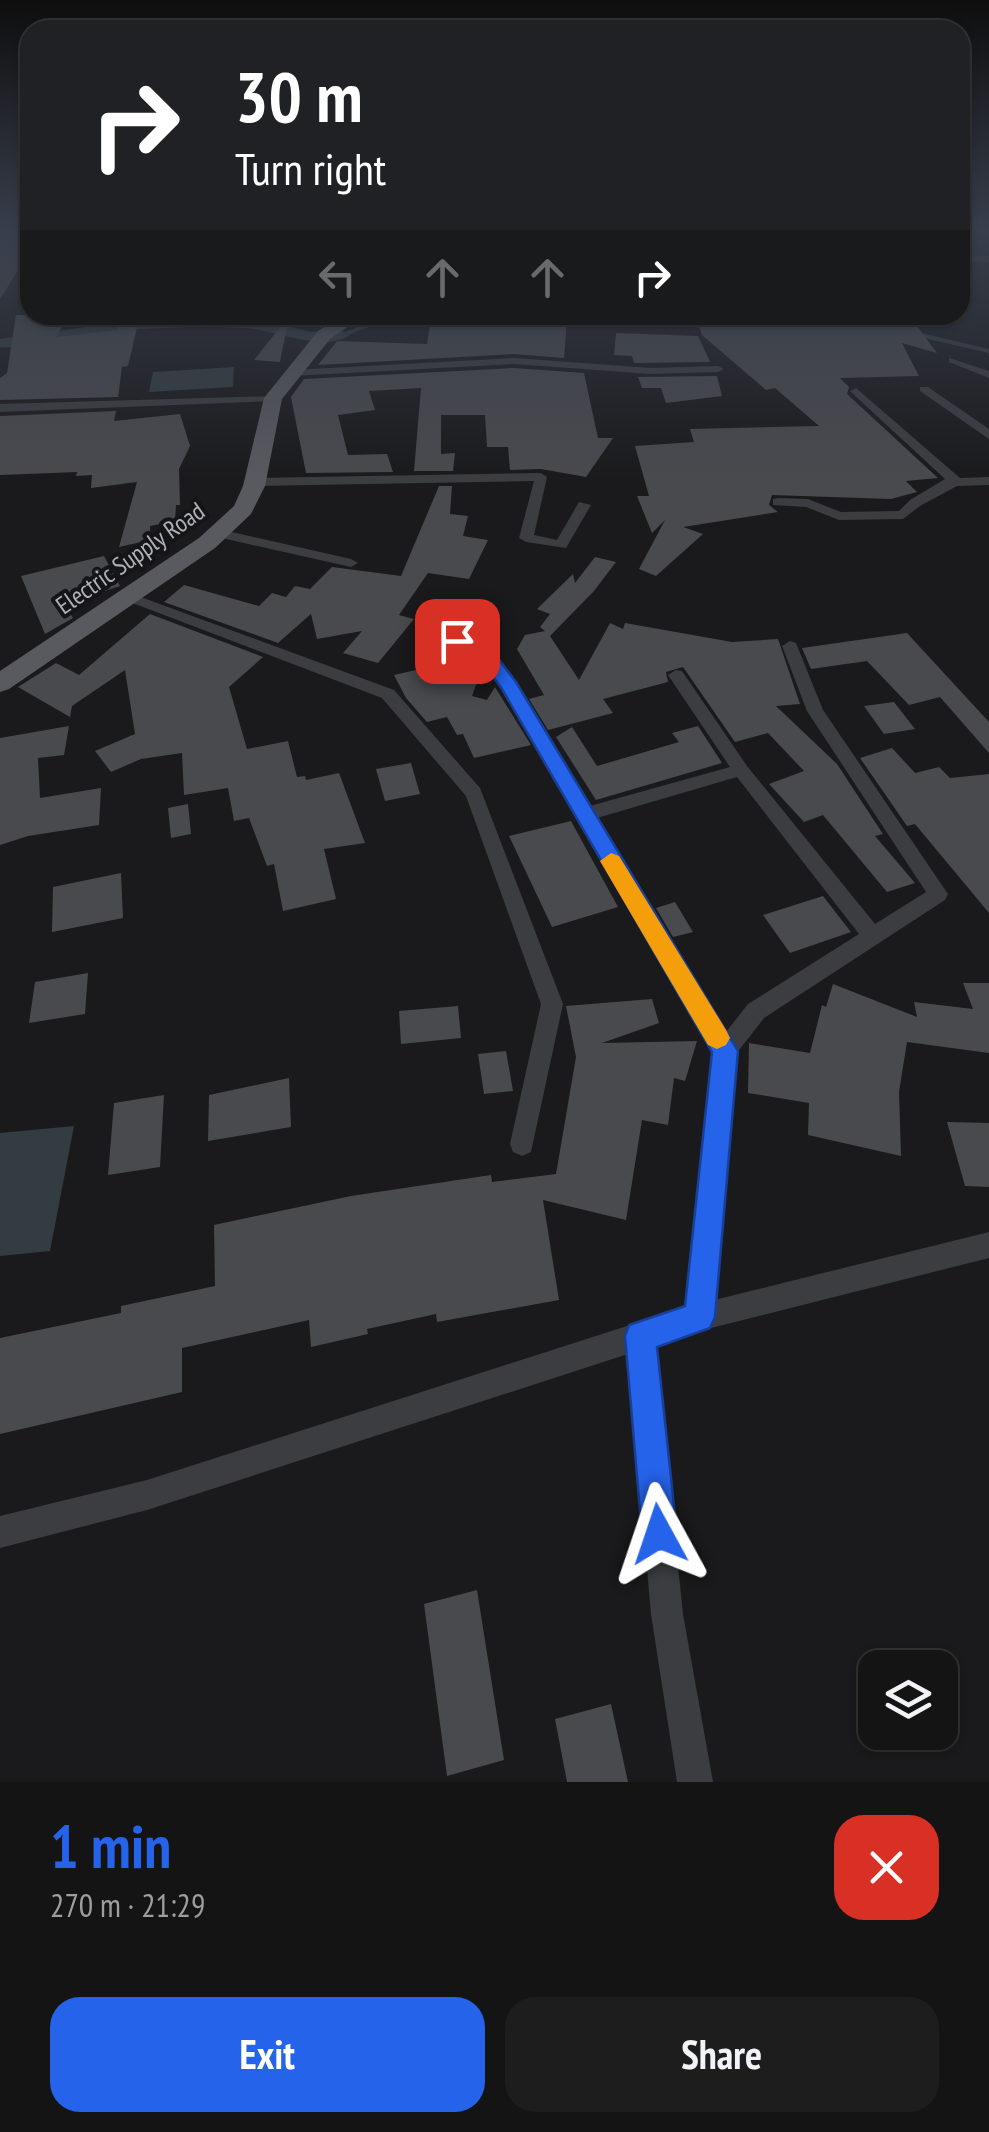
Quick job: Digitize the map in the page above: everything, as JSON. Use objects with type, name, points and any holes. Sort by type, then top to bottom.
[{"type":"main road","name":"Electric Supply Road","points":[[4,674],[127,596],[218,533],[243,510],[255,482],[273,398],[324,335],[340,325]]},
{"type":"street","points":[[953,360],[989,375]]},
{"type":"street","points":[[292,373],[514,362],[651,371],[718,369]]},
{"type":"street","points":[[924,389],[989,434]]},
{"type":"street","points":[[856,390],[956,482]]},
{"type":"street","points":[[0,408],[273,398]]},
{"type":"street","points":[[255,482],[541,476],[526,538],[561,544],[584,505]]},
{"type":"street","points":[[939,483],[989,480]]},
{"type":"street","points":[[778,502],[808,502],[839,516],[903,514],[956,482]]},
{"type":"street","points":[[218,533],[351,562]]},
{"type":"street","points":[[127,596],[388,694],[474,793],[552,1004],[522,1144]]},
{"type":"street","points":[[457,641],[479,645],[510,686],[725,1051]]},
{"type":"street","points":[[700,1317],[725,1051],[756,1011],[938,894],[815,711],[790,646]]},
{"type":"street","points":[[676,675],[741,770],[872,936]]},
{"type":"street","points":[[584,815],[741,770]]},
{"type":"street","points":[[0,1532],[147,1495],[700,1317],[989,1245]]},
{"type":"street","points":[[640,1336],[667,1614],[694,1782]]},
{"type":"shaded area","points":[[234,367],[233,387],[149,392],[153,372]]},
{"type":"shaded area","points":[[74,1126],[50,1251],[0,1256],[0,1133]]},
{"type":"building","points":[[16,315],[20,315],[20,325],[63,325],[55,337],[138,325],[128,366],[122,367],[118,397],[0,400],[0,378],[7,373]]},
{"type":"building","points":[[282,325],[287,325],[280,362],[254,360]]},
{"type":"building","points":[[430,325],[567,325],[564,358],[514,354],[318,365],[337,341],[427,344]]},
{"type":"building","points":[[698,325],[916,325],[937,353],[902,343],[919,376],[840,378],[849,387],[847,394],[938,478],[906,481],[917,492],[891,499],[772,495],[769,505],[778,512],[683,527],[703,534],[656,576],[639,569],[665,520],[652,533],[637,496],[649,496],[635,446],[694,442],[690,429],[819,426],[775,388],[766,390],[702,335]]},
{"type":"building","points":[[616,333],[698,336],[710,362],[634,363],[632,356],[614,355]]},
{"type":"building","points":[[514,368],[584,373],[598,438],[613,438],[586,477],[541,469],[510,470],[508,447],[487,447],[485,415],[441,415],[441,454],[455,453],[453,471],[414,471],[421,388],[369,391],[375,410],[338,415],[348,455],[387,454],[393,472],[306,473],[291,397],[304,379]]},
{"type":"building","points":[[717,376],[722,396],[666,403],[661,388],[642,388],[638,377]]},
{"type":"building","points":[[116,411],[114,421],[180,414],[190,446],[179,469],[180,505],[176,505],[175,521],[150,526],[150,540],[119,547],[137,482],[91,488],[92,475],[76,476],[77,472],[0,475],[0,416]]},
{"type":"building","points":[[439,486],[452,486],[450,514],[468,516],[463,536],[488,540],[469,579],[428,573],[399,615],[414,619],[378,663],[343,653],[362,631],[317,639],[311,614],[278,643],[164,602],[184,585],[259,606],[272,593],[286,597],[295,586],[310,589],[332,567],[401,576]]},
{"type":"building","points":[[104,556],[120,586],[65,604],[73,618],[45,634],[21,576]]},
{"type":"building","points":[[595,557],[616,562],[550,636],[579,680],[610,623],[623,629],[625,623],[732,642],[778,639],[800,704],[776,706],[837,764],[883,834],[875,836],[915,883],[887,892],[823,815],[804,822],[769,784],[804,771],[768,733],[735,742],[683,667],[666,672],[668,682],[603,699],[613,713],[548,730],[529,699],[544,695],[517,649],[525,635],[545,631],[540,627],[550,614],[537,609],[573,574],[575,583]]},
{"type":"building","points":[[150,614],[263,657],[229,687],[247,749],[288,741],[297,777],[305,776],[306,780],[339,773],[365,843],[324,849],[336,899],[283,911],[274,864],[267,866],[249,818],[234,821],[228,788],[184,795],[182,753],[141,759],[111,772],[95,751],[135,734],[125,670],[72,706],[70,717],[18,687],[56,663],[79,675]]},
{"type":"building","points":[[907,633],[989,722],[989,753],[940,697],[909,705],[867,661],[811,669],[802,648]]},
{"type":"building","points":[[473,657],[481,671],[472,696],[487,700],[495,687],[531,745],[474,758],[463,734],[457,735],[447,717],[427,722],[406,698],[394,675]]},
{"type":"building","points":[[894,702],[915,729],[884,734],[864,706]]},
{"type":"building","points":[[69,726],[64,755],[38,758],[40,798],[101,788],[99,825],[28,836],[0,845],[0,738]]},
{"type":"building","points":[[698,726],[722,763],[596,800],[556,737],[572,727],[597,766],[679,742],[672,733]]},
{"type":"building","points":[[892,748],[915,773],[939,767],[950,778],[989,774],[989,913],[915,824],[907,826],[860,758]]},
{"type":"building","points":[[411,763],[420,794],[385,801],[376,769]]},
{"type":"building","points":[[188,804],[191,834],[171,838],[168,808]]},
{"type":"building","points":[[571,821],[618,907],[552,927],[509,836]]},
{"type":"building","points":[[121,873],[123,918],[52,932],[53,887]]},
{"type":"building","points":[[823,896],[851,932],[790,953],[763,915]]},
{"type":"building","points":[[675,902],[693,932],[673,937],[656,908]]},
{"type":"building","points":[[88,973],[85,1014],[29,1023],[35,982]]},
{"type":"building","points":[[963,983],[989,983],[989,1053],[907,1042],[899,1092],[901,1156],[808,1135],[809,1103],[748,1093],[749,1043],[810,1053],[822,1005],[826,1007],[833,984],[917,1017],[914,1002],[973,1009]]},
{"type":"building","points":[[652,999],[659,1023],[602,1043],[697,1041],[685,1081],[674,1078],[668,1125],[642,1120],[626,1220],[543,1200],[559,1300],[437,1322],[436,1314],[367,1329],[368,1334],[311,1347],[309,1320],[182,1348],[182,1392],[0,1434],[0,1338],[121,1313],[121,1306],[215,1286],[214,1225],[351,1196],[491,1175],[492,1182],[556,1174],[576,1057],[566,1006]]},
{"type":"building","points":[[458,1006],[461,1038],[401,1044],[399,1011]]},
{"type":"building","points":[[506,1051],[513,1091],[484,1094],[478,1054]]},
{"type":"building","points":[[289,1078],[291,1127],[208,1141],[209,1095]]},
{"type":"building","points":[[164,1095],[160,1167],[108,1175],[114,1103]]},
{"type":"building","points":[[947,1122],[989,1123],[989,1187],[965,1186]]},
{"type":"building","points":[[477,1590],[504,1760],[447,1776],[424,1604]]},
{"type":"building","points":[[611,1704],[628,1782],[567,1782],[555,1719]]},
{"type":"waterway","points":[[0,343],[15,344],[45,334],[126,325]]},
{"type":"waterway","points":[[256,325],[309,336],[343,335]]},
{"type":"waterway","points":[[343,335],[368,325]]},
{"type":"waterway","points":[[916,334],[989,351]]},
{"type":"slow traffic","points":[[611,861],[717,1038]]},
{"type":"route","points":[[457,641],[479,645],[510,686],[725,1051],[700,1317],[640,1336],[659,1534]]}]
